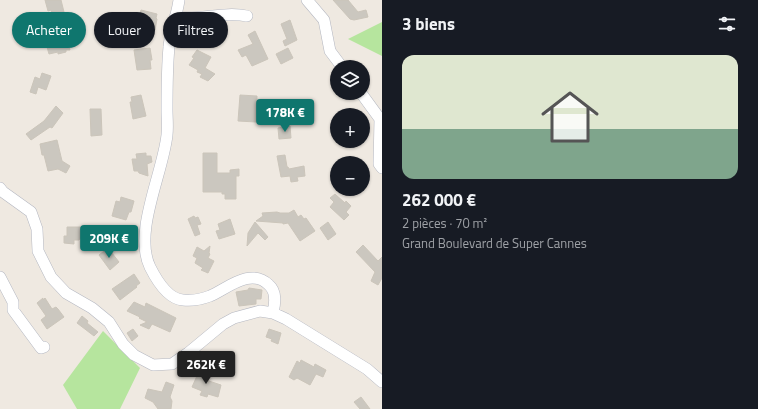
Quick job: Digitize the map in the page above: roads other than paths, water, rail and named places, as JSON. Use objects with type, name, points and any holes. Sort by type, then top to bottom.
[{"type":"street","points":[[176,12],[179,0]]},
{"type":"street","points":[[307,0],[324,20],[330,51],[337,60]]},
{"type":"street","points":[[228,15],[237,14],[247,16]]},
{"type":"street","points":[[169,48],[167,135],[146,223],[144,242],[149,265],[158,281],[166,291],[182,300],[198,300],[210,296],[228,285],[248,278],[263,279],[272,287],[275,303],[273,313]]},
{"type":"street","points":[[366,100],[380,119],[379,164],[382,168]]},
{"type":"street","points":[[0,188],[3,192],[31,212],[37,229],[38,251],[51,277],[66,293],[92,308],[110,322],[123,344],[134,354],[153,365],[172,364],[188,353],[223,324],[234,318],[260,311],[273,313],[286,319],[368,369],[382,382]]},
{"type":"street","points":[[0,277],[13,302],[13,310],[41,348],[44,347]]}]
